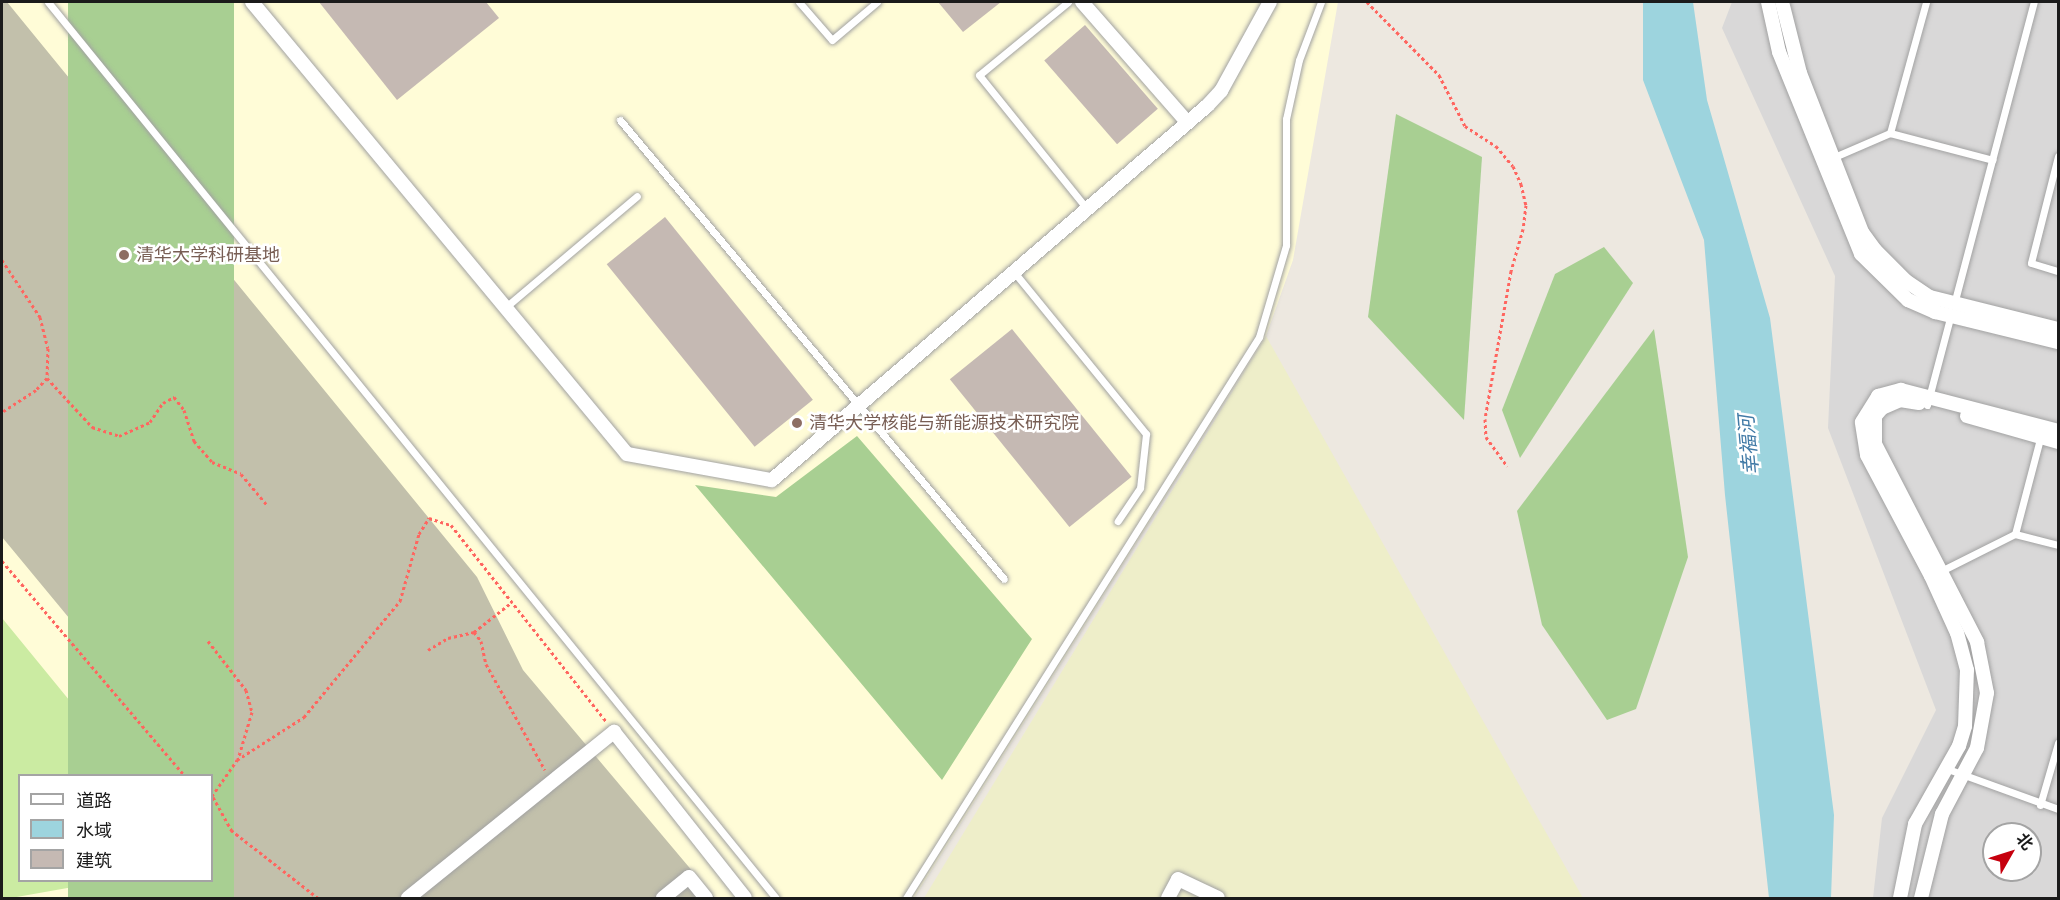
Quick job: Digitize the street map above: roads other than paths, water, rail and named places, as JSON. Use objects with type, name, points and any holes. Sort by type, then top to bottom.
[{"type":"street","points":[[252,2],[507,306],[627,454],[772,480],[1187,123],[1221,91],[1270,2]]},
{"type":"street","points":[[1082,2],[1187,123]]},
{"type":"street","points":[[1768,2],[1779,52],[1828,160]]},
{"type":"street","points":[[1782,2],[1800,73],[1861,254],[1908,300],[2058,329]]},
{"type":"street","points":[[1953,310],[2058,342]]},
{"type":"street","points":[[1922,898],[1942,814],[1977,748],[1987,693],[1977,642],[1867,455],[1862,422],[1878,396],[1888,391],[1928,400],[2042,433],[2058,442]]},
{"type":"street","points":[[2042,433],[2058,431]]},
{"type":"street","points":[[1900,898],[1915,824],[1959,746],[1965,726],[1967,670],[1957,633],[1936,574]]},
{"type":"street","points":[[408,898],[614,732],[746,898]]},
{"type":"street","points":[[663,898],[689,877],[706,898]]},
{"type":"street","points":[[1168,898],[1178,879],[1218,898]]},
{"type":"lane","points":[[48,2],[776,898]]},
{"type":"lane","points":[[799,2],[832,40],[877,2]]},
{"type":"lane","points":[[1068,2],[979,75],[1087,209]]},
{"type":"lane","points":[[906,898],[1259,338],[1286,245],[1286,119],[1299,60],[1321,2]]},
{"type":"lane","points":[[1890,133],[1926,2]]},
{"type":"lane","points":[[1928,400],[2034,2]]},
{"type":"lane","points":[[620,120],[857,407],[1004,579]]},
{"type":"lane","points":[[1828,160],[1890,133],[1993,160]]},
{"type":"lane","points":[[2058,156],[2031,263],[2058,271]]},
{"type":"lane","points":[[507,306],[637,196]]},
{"type":"lane","points":[[1014,272],[1146,434],[1140,488],[1119,521]]},
{"type":"lane","points":[[2015,534],[2042,433]]},
{"type":"lane","points":[[1936,574],[2015,534],[2058,545]]},
{"type":"lane","points":[[2040,805],[2058,743]]},
{"type":"lane","points":[[1945,768],[2040,805],[2058,809]]},
{"type":"water","name":"幸福河","points":[[1643,2],[1693,2],[1707,100],[1770,318],[1834,815],[1831,898],[1769,898],[1725,495],[1704,240],[1643,80]]},
{"type":"place","name":"清华大学科研基地","points":[[124,255]]},
{"type":"place","name":"清华大学核能与新能源技术研究院","points":[[797,423]]}]
